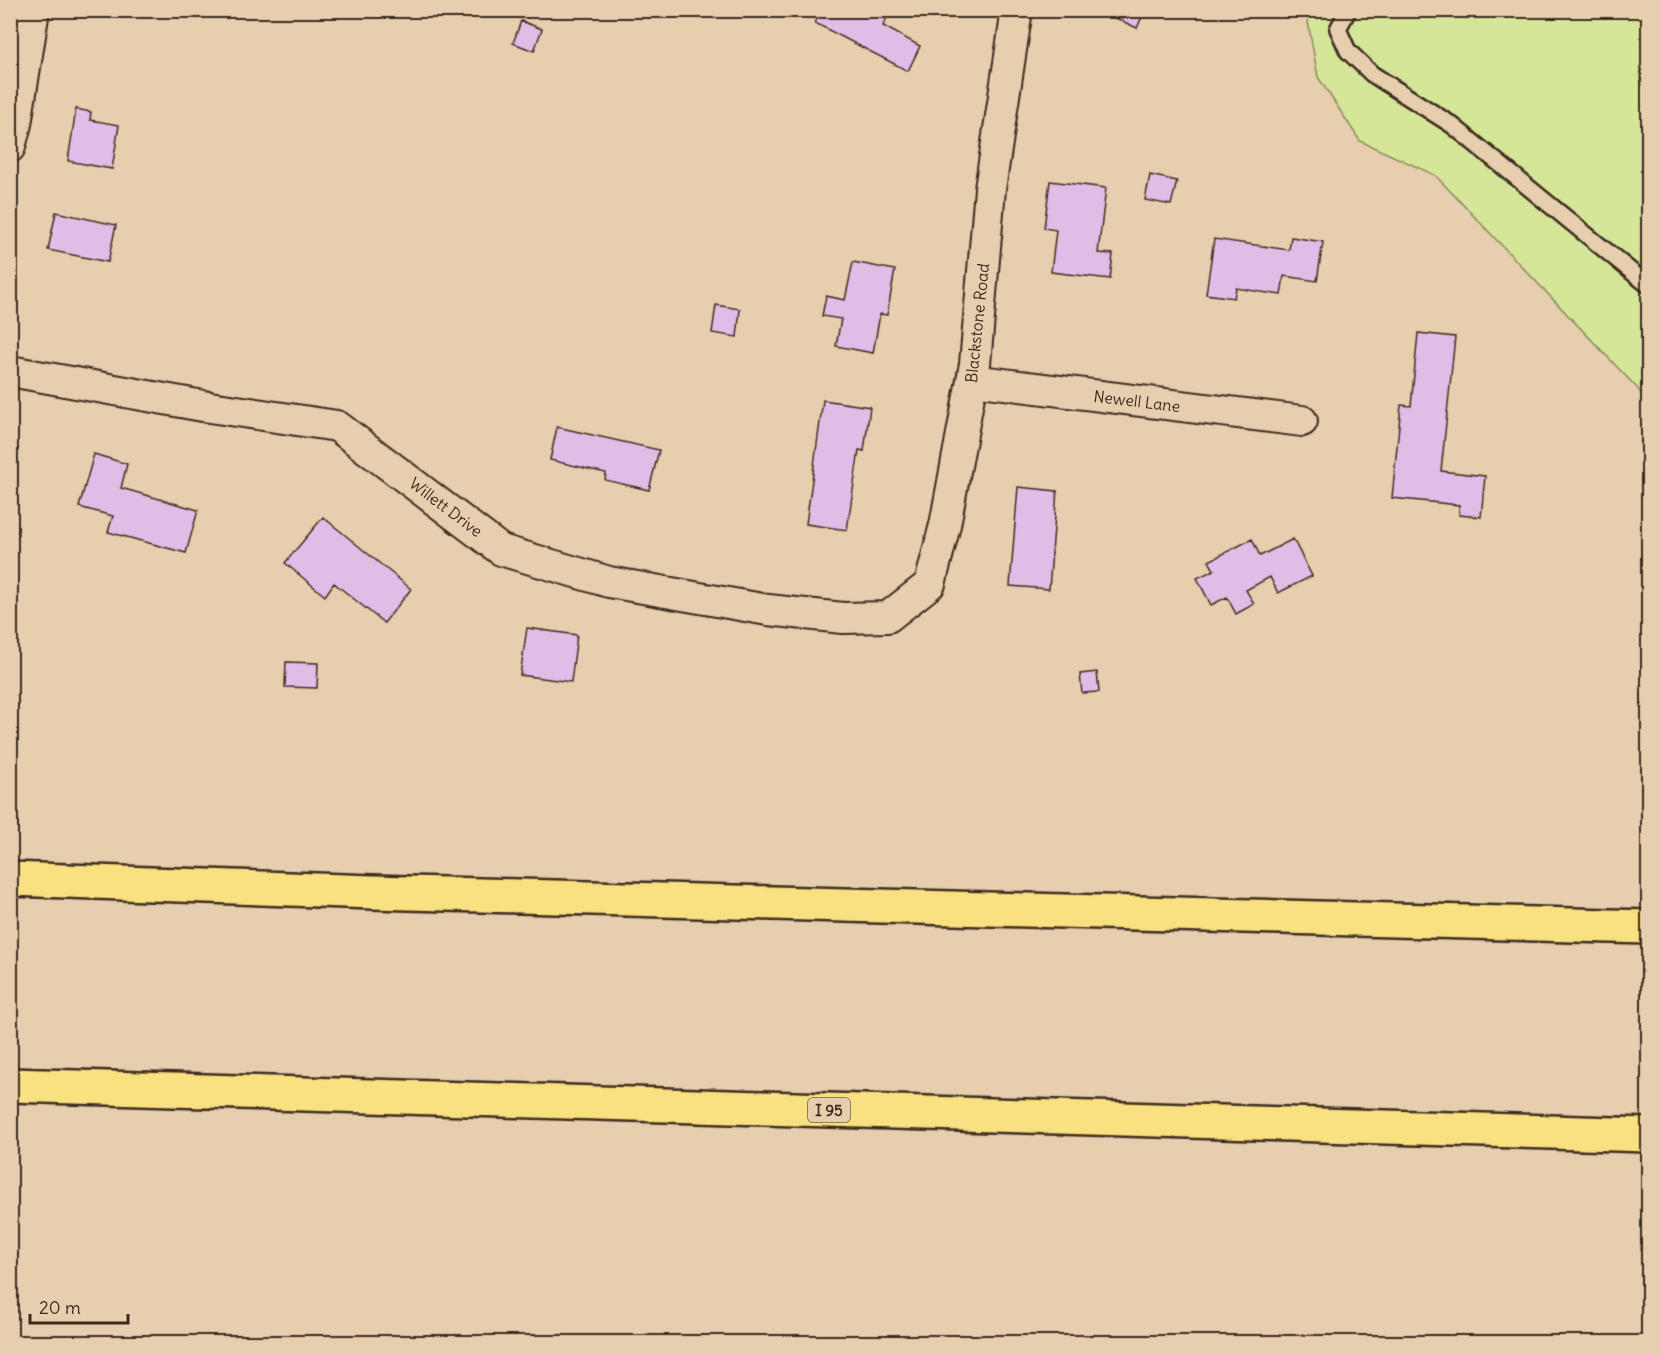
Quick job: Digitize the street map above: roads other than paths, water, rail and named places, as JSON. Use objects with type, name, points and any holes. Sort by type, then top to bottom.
[{"type":"highway","points":[[10,879],[385,892],[1648,927]]},
{"type":"highway","name":"I 95","points":[[10,1085],[1648,1135]]},
{"type":"street","points":[[10,147],[16,124],[34,10]]},
{"type":"street","name":"Blackstone Road","points":[[891,614],[930,584],[945,525],[975,364],[990,189],[1017,10]]},
{"type":"street","name":"Willett Drive","points":[[10,371],[203,406],[337,426],[501,550],[609,582],[768,610],[843,618],[888,617],[891,614]]},
{"type":"street","name":"Newell Lane","points":[[972,380],[1302,421]]},
{"type":"lane","points":[[1348,10],[1338,29],[1348,51],[1372,74],[1452,125],[1648,285]]}]
